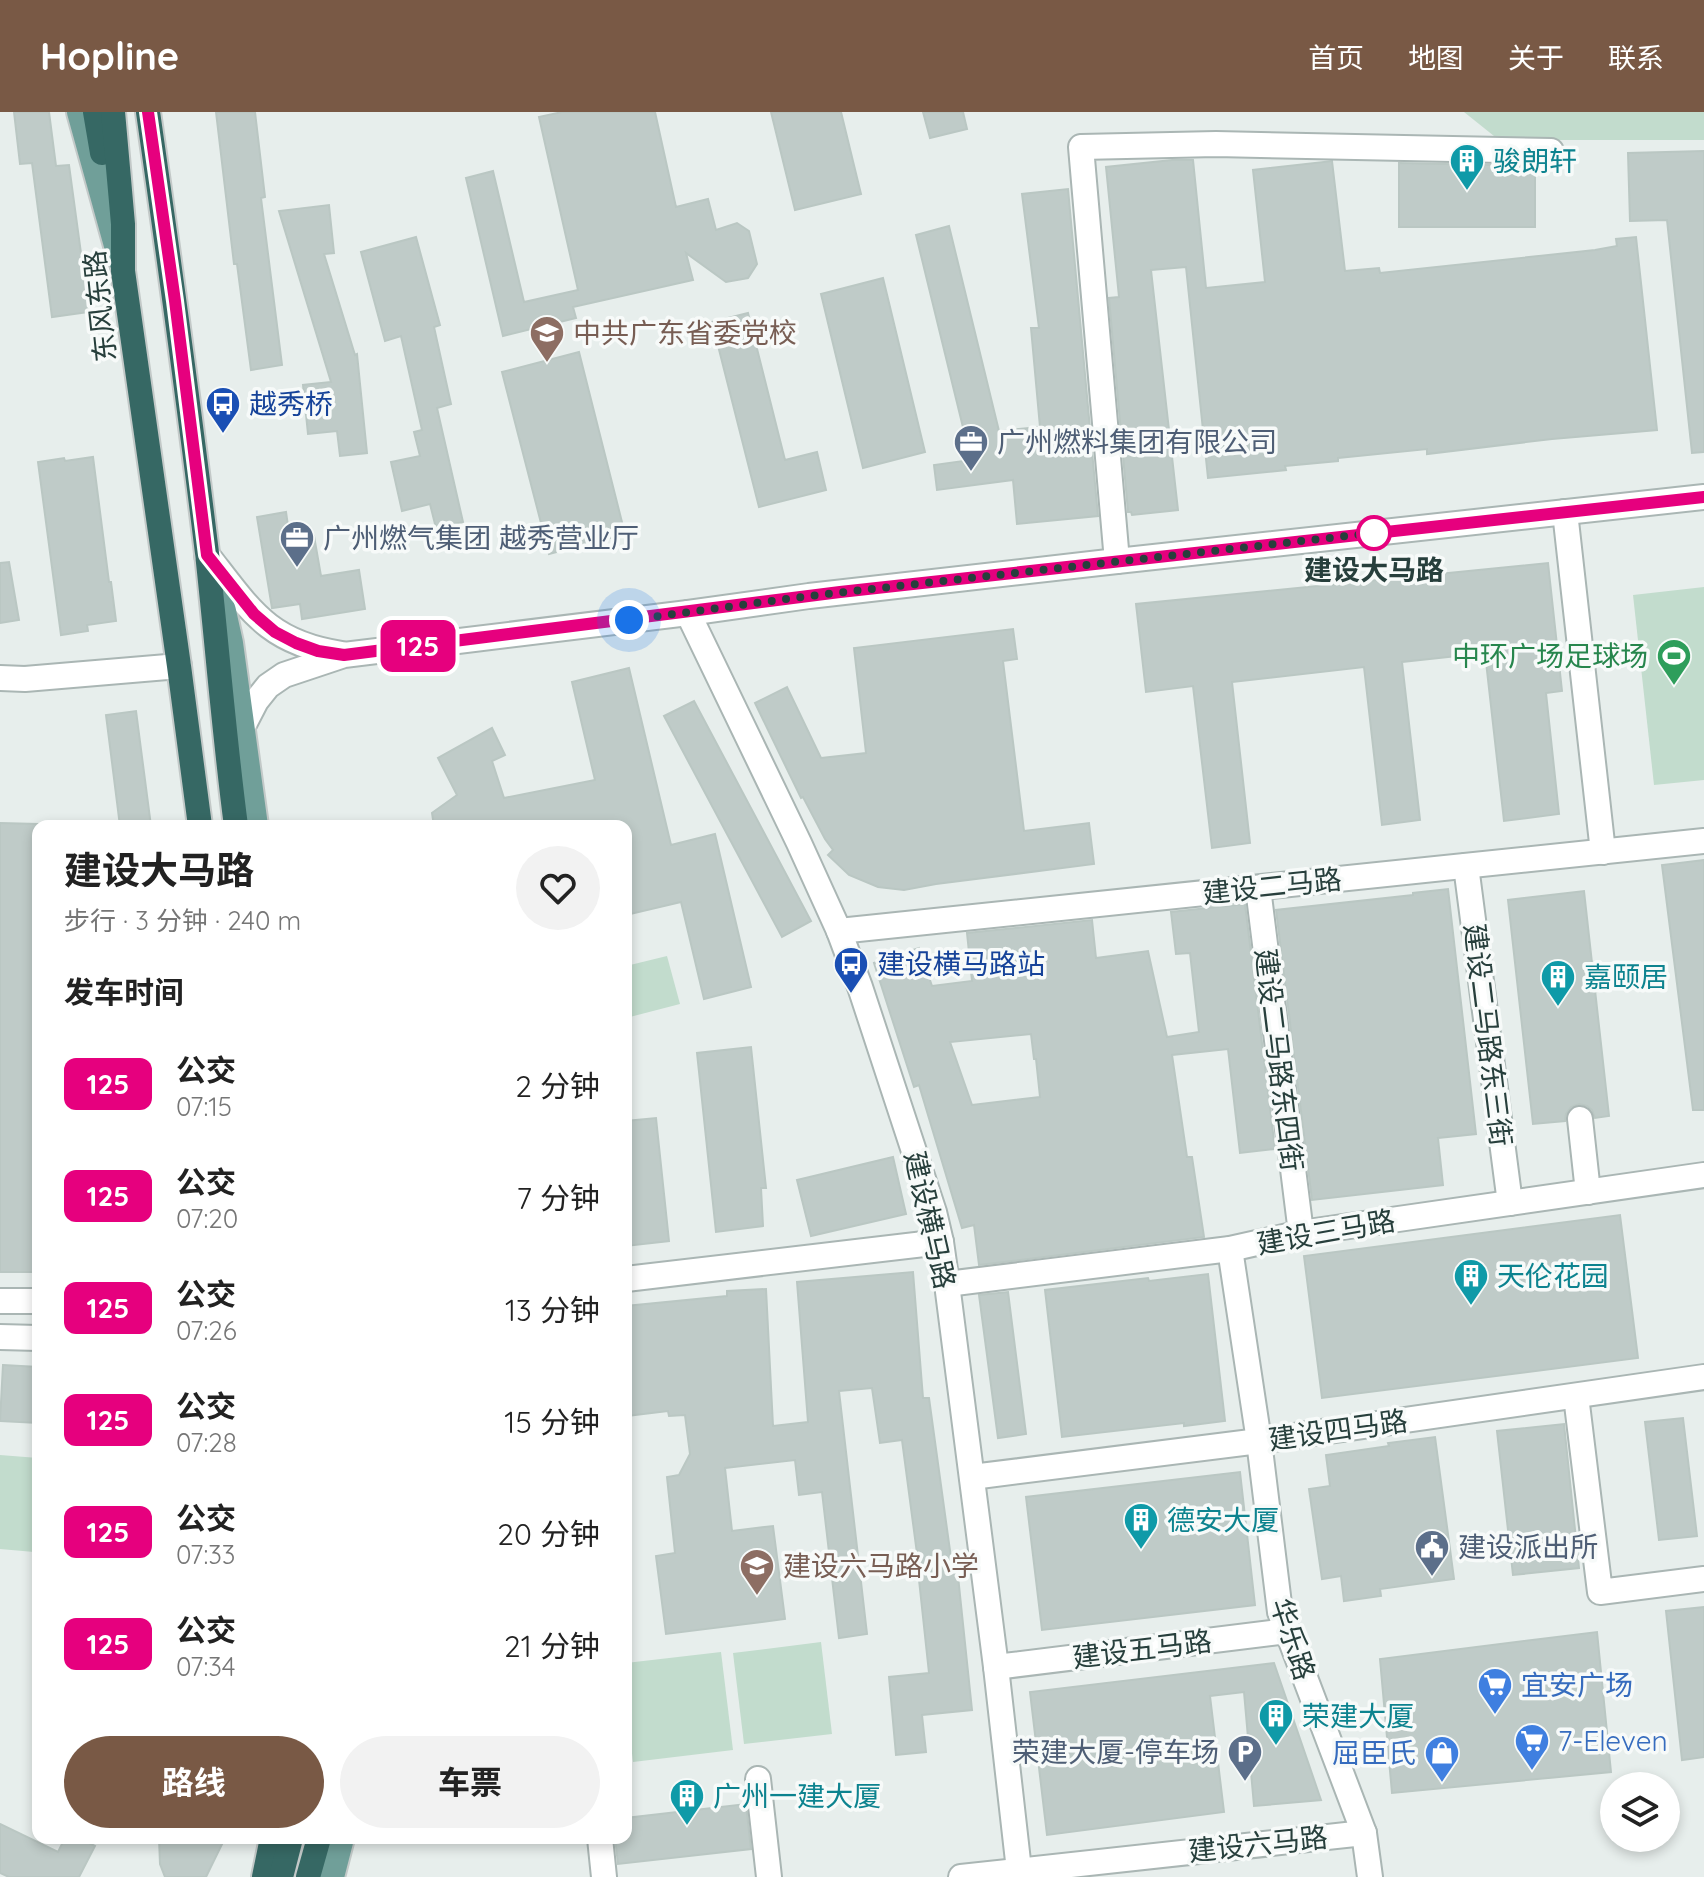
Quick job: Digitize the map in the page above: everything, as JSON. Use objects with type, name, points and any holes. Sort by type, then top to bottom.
[{"type":"highway","points":[[95,112],[123,271]]},
{"type":"highway","name":"东风东路","points":[[113,112],[123,224],[123,271],[199,820]]},
{"type":"highway","points":[[148,112],[207,555],[235,820]]},
{"type":"highway","points":[[264,1877],[271,1844]]},
{"type":"highway","points":[[281,1877],[289,1844]]},
{"type":"highway","points":[[308,1877],[317,1844]]},
{"type":"main road","points":[[79,112],[123,271]]},
{"type":"main road","points":[[207,555],[231,643],[255,820]]},
{"type":"main road","points":[[332,1877],[340,1844]]},
{"type":"street","points":[[1117,561],[1081,147],[1216,144],[1551,151]]},
{"type":"street","points":[[242,728],[268,686],[284,675],[344,655],[809,596],[1704,497]]},
{"type":"street","points":[[1565,512],[1603,852]]},
{"type":"street","points":[[207,555],[254,614],[275,632],[318,651],[344,655]]},
{"type":"street","name":"建设横马路","points":[[688,613],[839,931],[917,1155],[941,1242],[1019,1870]]},
{"type":"street","points":[[0,678],[25,679],[179,666]]},
{"type":"street","name":"建设二马路","points":[[839,931],[1704,841]]},
{"type":"street","name":"建设二马路东三街","points":[[1466,866],[1510,1203]]},
{"type":"street","name":"建设二马路东四街","points":[[1258,888],[1301,1233]]},
{"type":"street","points":[[1580,1119],[1588,1192]]},
{"type":"street","name":"建设三马路","points":[[947,1284],[1230,1249],[1301,1233],[1704,1175]]},
{"type":"street","points":[[632,1278],[941,1242]]},
{"type":"street","name":"华乐路","points":[[1230,1249],[1259,1441],[1280,1612],[1364,1833],[1370,1877]]},
{"type":"street","points":[[0,1301],[32,1301]]},
{"type":"street","points":[[0,1337],[32,1338]]},
{"type":"street","name":"建设四马路","points":[[972,1477],[1259,1441],[1704,1377]]},
{"type":"street","points":[[1576,1396],[1600,1592],[1704,1579]]},
{"type":"street","name":"建设五马路","points":[[996,1667],[1287,1631]]},
{"type":"street","points":[[758,1779],[769,1877]]},
{"type":"street","name":"建设六马路","points":[[961,1877],[1364,1833]]},
{"type":"street","points":[[601,1844],[604,1877]]},
{"type":"green space","points":[[1464,112],[1704,112],[1704,140],[1499,140]]},
{"type":"green space","name":"中环广场足球场","points":[[1704,587],[1704,780],[1654,785],[1633,595]]},
{"type":"green space","points":[[667,956],[680,1004],[632,1016],[632,965]]},
{"type":"green space","points":[[0,1455],[32,1458],[32,1552],[0,1549]]},
{"type":"green space","points":[[821,1642],[832,1734],[744,1744],[733,1653]]},
{"type":"green space","points":[[721,1652],[733,1750],[633,1762],[632,1662]]},
{"type":"building","points":[[14,112],[49,112],[56,166],[69,165],[89,312],[52,317],[32,163],[20,164]]},
{"type":"building","points":[[216,112],[255,112],[265,197],[261,198],[282,365],[251,370],[237,264],[234,264]]},
{"type":"building","points":[[562,112],[655,112],[676,207],[708,199],[716,230],[737,223],[749,231],[757,264],[748,278],[726,282],[686,253],[693,280],[573,307],[576,318],[503,336],[466,178],[493,171],[524,302],[578,290],[539,117]]},
{"type":"building","points":[[771,112],[841,112],[861,194],[795,210]]},
{"type":"building","points":[[923,112],[963,112],[967,129],[930,138]]},
{"type":"building","points":[[1704,151],[1704,452],[1692,453],[1667,220],[1630,221],[1628,153]]},
{"type":"building","points":[[1193,160],[1206,288],[1265,282],[1253,170],[1332,161],[1345,271],[1379,268],[1380,273],[1595,250],[1617,246],[1616,239],[1636,237],[1657,430],[1427,454],[1427,449],[1338,458],[1338,461],[1285,466],[1286,470],[1208,478],[1186,267],[1151,270],[1178,510],[1132,515],[1128,512],[1109,298],[1119,297],[1106,167]]},
{"type":"building","name":"骏朗轩","points":[[1399,163],[1535,166],[1535,227],[1399,227]]},
{"type":"building","points":[[1068,189],[1098,516],[1017,524],[1013,480],[937,490],[934,465],[971,460],[916,235],[949,226],[999,431],[1040,427],[1031,328],[1039,328],[1022,194]]},
{"type":"building","points":[[329,205],[334,253],[324,254],[357,354],[367,453],[340,456],[337,431],[308,434],[303,385],[331,382],[279,211]]},
{"type":"building","points":[[416,237],[440,325],[434,327],[451,404],[437,408],[463,522],[436,528],[430,504],[402,511],[391,462],[420,456],[414,432],[422,430],[401,336],[385,341],[361,252]]},
{"type":"building","points":[[883,278],[925,452],[863,468],[821,294]]},
{"type":"building","points":[[748,313],[785,460],[817,452],[826,490],[759,507],[712,322]]},
{"type":"building","points":[[579,352],[625,534],[549,554],[502,372]]},
{"type":"building","points":[[93,457],[116,621],[87,625],[88,631],[61,635],[38,462]]},
{"type":"building","points":[[286,512],[290,540],[314,536],[321,576],[359,570],[365,609],[302,619],[300,604],[272,608],[257,517]]},
{"type":"building","points":[[9,562],[19,620],[0,623],[0,563]]},
{"type":"building","points":[[1548,563],[1562,691],[1546,693],[1559,814],[1504,821],[1485,653],[1402,662],[1420,820],[1382,825],[1364,667],[1232,682],[1250,843],[1212,848],[1193,686],[1146,692],[1136,604]]},
{"type":"building","points":[[1013,629],[1017,659],[1003,661],[1024,831],[1089,823],[1094,864],[904,890],[878,887],[849,875],[828,855],[833,850],[801,798],[755,703],[787,687],[821,758],[866,753],[854,648]]},
{"type":"building","points":[[629,668],[671,845],[715,834],[751,987],[704,999],[681,902],[632,914],[632,820],[433,820],[432,813],[457,795],[438,758],[492,728],[505,755],[492,761],[504,798],[595,780],[572,682]]},
{"type":"building","points":[[694,701],[811,921],[782,937],[664,716]]},
{"type":"building","points":[[136,711],[150,820],[119,820],[106,715]]},
{"type":"building","points":[[0,823],[32,824],[32,1272],[0,1272]]},
{"type":"building","points":[[1704,860],[1704,1110],[1693,1110],[1662,865]]},
{"type":"building","points":[[1448,889],[1476,1134],[1438,1138],[1443,1185],[1312,1200],[1276,910]]},
{"type":"building","name":"嘉颐居","points":[[1584,891],[1609,1116],[1595,1118],[1592,1110],[1579,1104],[1571,1107],[1565,1121],[1533,1124],[1508,900]]},
{"type":"building","points":[[1245,904],[1275,1149],[1240,1153],[1228,1049],[1172,1055],[1187,1157],[1192,1157],[1204,1237],[979,1265],[974,1225],[962,1228],[919,1085],[914,1087],[874,963],[919,948],[932,986],[972,981],[967,933],[1092,920],[1096,958],[1148,951],[1167,1037],[1199,1032],[1190,953],[1176,954],[1171,912]],"holes":[[[1031,1034],[1040,1097],[972,1105],[950,1042]]]},
{"type":"building","points":[[751,1047],[766,1188],[761,1188],[763,1226],[716,1232],[697,1053]]},
{"type":"building","points":[[656,1118],[669,1241],[632,1245],[632,1120]]},
{"type":"building","points":[[893,1157],[906,1214],[811,1236],[797,1180]]},
{"type":"building","name":"天伦花园","points":[[1620,1215],[1638,1358],[1322,1398],[1304,1256]]},
{"type":"building","points":[[913,1272],[923,1398],[929,1398],[951,1558],[956,1557],[972,1710],[922,1715],[926,1752],[896,1755],[889,1677],[929,1673],[902,1440],[880,1443],[872,1388],[839,1391],[867,1634],[839,1638],[822,1492],[799,1495],[795,1460],[725,1468],[732,1531],[773,1526],[785,1619],[666,1634],[656,1556],[675,1553],[667,1477],[679,1475],[690,1454],[685,1415],[669,1416],[668,1411],[632,1415],[632,1305],[727,1296],[727,1291],[766,1289],[773,1426],[808,1422],[797,1282]]},
{"type":"building","points":[[1208,1274],[1225,1421],[1062,1437],[1045,1290]]},
{"type":"building","points":[[1008,1292],[1026,1434],[998,1438],[979,1295]]},
{"type":"building","points":[[3,1365],[32,1367],[32,1423],[0,1421]]},
{"type":"building","points":[[1683,1418],[1697,1536],[1659,1540],[1645,1422]]},
{"type":"building","points":[[1564,1424],[1579,1568],[1513,1575],[1497,1431]]},
{"type":"building","points":[[1435,1437],[1454,1579],[1380,1589],[1381,1596],[1344,1601],[1341,1576],[1322,1579],[1309,1489],[1330,1486],[1326,1455]]},
{"type":"building","name":"德安大厦","points":[[1240,1472],[1255,1605],[1042,1630],[1026,1497]]},
{"type":"building","points":[[1704,1607],[1704,1757],[1682,1760],[1666,1611]]},
{"type":"building","name":"宜安广场","points":[[1597,1632],[1611,1772],[1392,1793],[1380,1659]]},
{"type":"building","points":[[1274,1663],[1321,1800],[1254,1806],[1244,1692],[1210,1696],[1224,1812],[1047,1835],[1030,1692]]},
{"type":"building","name":"广州一建大厦","points":[[746,1804],[751,1849],[618,1864],[616,1844],[632,1844],[632,1817]]},
{"type":"building","points":[[0,1824],[32,1839],[32,1844],[41,1844],[58,1852],[62,1844],[95,1846],[79,1877],[9,1877],[0,1873]]},
{"type":"building","points":[[159,1844],[222,1844],[206,1877],[165,1877],[160,1864]]},
{"type":"bus line","name":"125","points":[[148,112],[207,555],[254,614],[275,632],[318,651],[344,655],[840,592],[1704,497]]},
{"type":"place","name":"骏朗轩","points":[[1467,192]]},
{"type":"place","name":"中共广东省委党校","points":[[547,364]]},
{"type":"place","name":"越秀桥","points":[[223,435]]},
{"type":"place","name":"广州燃料集团有限公司","points":[[971,473]]},
{"type":"place","name":"建设大马路","points":[[1374,533]]},
{"type":"place","name":"广州燃气集团 越秀营业厅","points":[[297,569]]},
{"type":"place","name":"中环广场足球场","points":[[1674,687]]},
{"type":"place","name":"建设横马路站","points":[[851,995]]},
{"type":"place","name":"嘉颐居","points":[[1558,1008]]},
{"type":"place","name":"天伦花园","points":[[1471,1307]]},
{"type":"place","name":"德安大厦","points":[[1141,1551]]},
{"type":"place","name":"建设派出所","points":[[1432,1578]]},
{"type":"place","name":"建设六马路小学","points":[[757,1597]]},
{"type":"place","name":"宜安广场","points":[[1495,1716]]},
{"type":"place","name":"荣建大厦","points":[[1276,1747]]},
{"type":"place","name":"7-Eleven","points":[[1532,1772]]},
{"type":"place","name":"荣建大厦-停车场","points":[[1245,1783]]},
{"type":"place","name":"屈臣氏","points":[[1442,1784]]},
{"type":"place","name":"广州一建大厦","points":[[687,1827]]},
{"type":"route","points":[[629,620],[809,596],[1374,533]]}]
